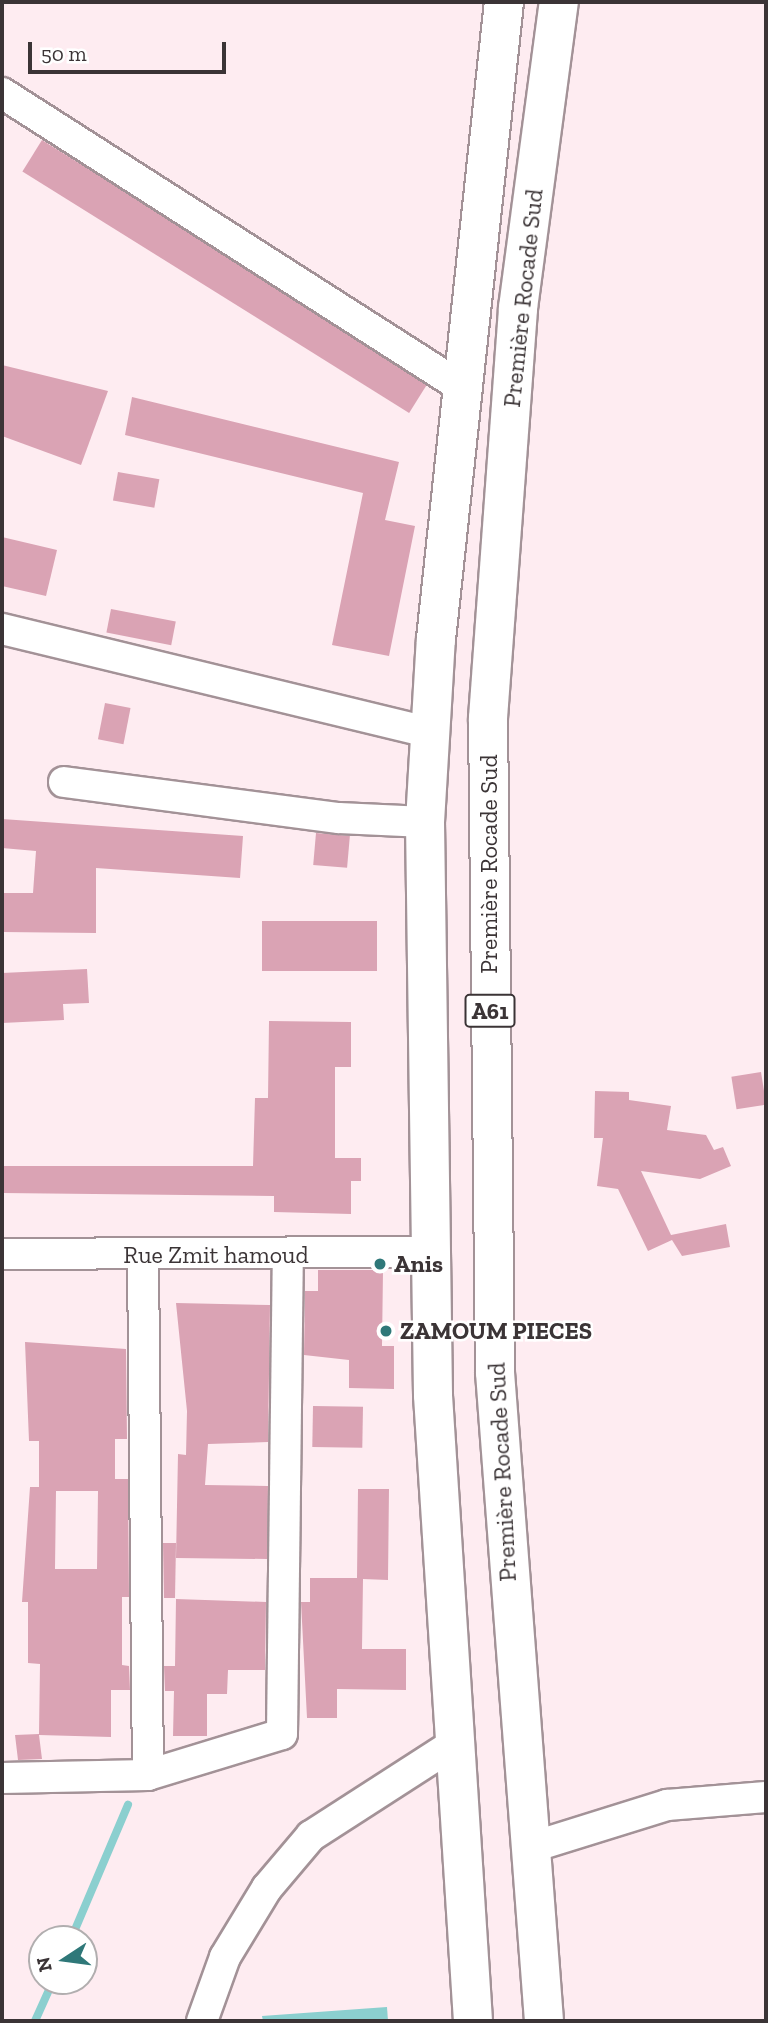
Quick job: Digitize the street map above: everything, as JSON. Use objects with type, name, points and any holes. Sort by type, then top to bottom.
[{"type":"highway","points":[[473,2021],[452,1745],[430,1252],[425,822],[460,386],[504,2]]},
{"type":"highway","name":"Première Rocade Sud","points":[[544,2021],[495,1371],[488,719],[518,308],[559,2]]},
{"type":"street","points":[[2,93],[460,386]]},
{"type":"street","points":[[2,629],[432,733]]},
{"type":"street","points":[[64,782],[339,818],[425,822]]},
{"type":"street","name":"Rue Zmit hamoud","points":[[2,1254],[288,1256],[430,1252]]},
{"type":"street","points":[[143,1256],[148,1775]]},
{"type":"street","points":[[2,1778],[148,1775],[282,1734],[288,1256]]},
{"type":"street","points":[[202,2021],[225,1957],[267,1888],[311,1836],[452,1745]]},
{"type":"street","points":[[529,1847],[667,1805],[766,1797]]},
{"type":"water","points":[[387,2007],[388,2021],[263,2021],[262,2016]]},
{"type":"building","points":[[42,140],[429,382],[409,413],[22,171]]},
{"type":"building","points":[[2,365],[108,391],[81,465],[2,436]]},
{"type":"building","points":[[132,397],[399,462],[385,520],[415,526],[389,656],[332,645],[363,493],[125,435]]},
{"type":"building","points":[[118,472],[159,479],[154,508],[113,501]]},
{"type":"building","points":[[2,537],[57,550],[46,596],[2,586]]},
{"type":"building","points":[[111,609],[176,622],[171,645],[106,633]]},
{"type":"building","points":[[105,703],[131,708],[123,744],[98,739]]},
{"type":"building","points":[[2,819],[243,836],[240,878],[96,868],[96,933],[2,932],[2,893],[33,893],[36,851],[2,848]]},
{"type":"building","points":[[316,833],[350,836],[347,868],[313,865]]},
{"type":"building","points":[[262,921],[377,921],[377,971],[262,971]]},
{"type":"building","points":[[87,969],[89,1003],[63,1004],[64,1020],[2,1023],[2,973]]},
{"type":"building","points":[[269,1021],[351,1022],[351,1067],[335,1067],[335,1158],[361,1158],[361,1181],[351,1181],[351,1214],[274,1212],[274,1196],[2,1193],[2,1166],[253,1166],[255,1098],[268,1098]]},
{"type":"building","points":[[761,1072],[766,1105],[737,1109],[731,1077]]},
{"type":"building","points":[[595,1091],[629,1092],[629,1100],[671,1106],[667,1130],[706,1135],[714,1150],[723,1147],[731,1166],[700,1179],[641,1171],[671,1235],[726,1224],[730,1247],[682,1256],[672,1240],[648,1251],[618,1189],[597,1186],[603,1138],[594,1138]]},
{"type":"building","points":[[318,1270],[383,1270],[382,1346],[394,1346],[394,1389],[349,1388],[349,1360],[304,1355],[305,1291],[318,1291]]},
{"type":"building","points":[[176,1303],[270,1305],[268,1442],[208,1444],[205,1485],[268,1486],[267,1559],[176,1558],[178,1454],[186,1455],[187,1411]]},
{"type":"building","points":[[25,1342],[126,1349],[127,1439],[115,1439],[115,1479],[128,1479],[129,1597],[122,1597],[122,1665],[129,1666],[130,1690],[111,1690],[111,1737],[39,1735],[42,1759],[18,1760],[15,1735],[39,1734],[40,1664],[28,1663],[28,1602],[22,1602],[30,1487],[39,1487],[39,1441],[29,1441]],"holes":[[[56,1491],[98,1491],[97,1569],[55,1569]]]},
{"type":"building","points":[[313,1406],[363,1407],[362,1448],[312,1447]]},
{"type":"building","points":[[358,1489],[389,1489],[388,1580],[363,1579],[362,1649],[406,1649],[406,1690],[337,1689],[337,1718],[307,1718],[301,1602],[310,1602],[310,1578],[357,1578]]},
{"type":"building","points":[[163,1543],[176,1543],[175,1598],[164,1598]]},
{"type":"building","points":[[176,1599],[266,1602],[265,1670],[228,1670],[227,1694],[207,1694],[207,1736],[173,1736],[174,1691],[165,1691],[164,1666],[175,1666]]},
{"type":"waterway","points":[[77,1925],[128,1805]]},
{"type":"waterway","points":[[35,2021],[47,1995]]},
{"type":"place","name":"Anis","points":[[380,1264]]},
{"type":"place","name":"ZAMOUM PIECES","points":[[386,1331]]}]
